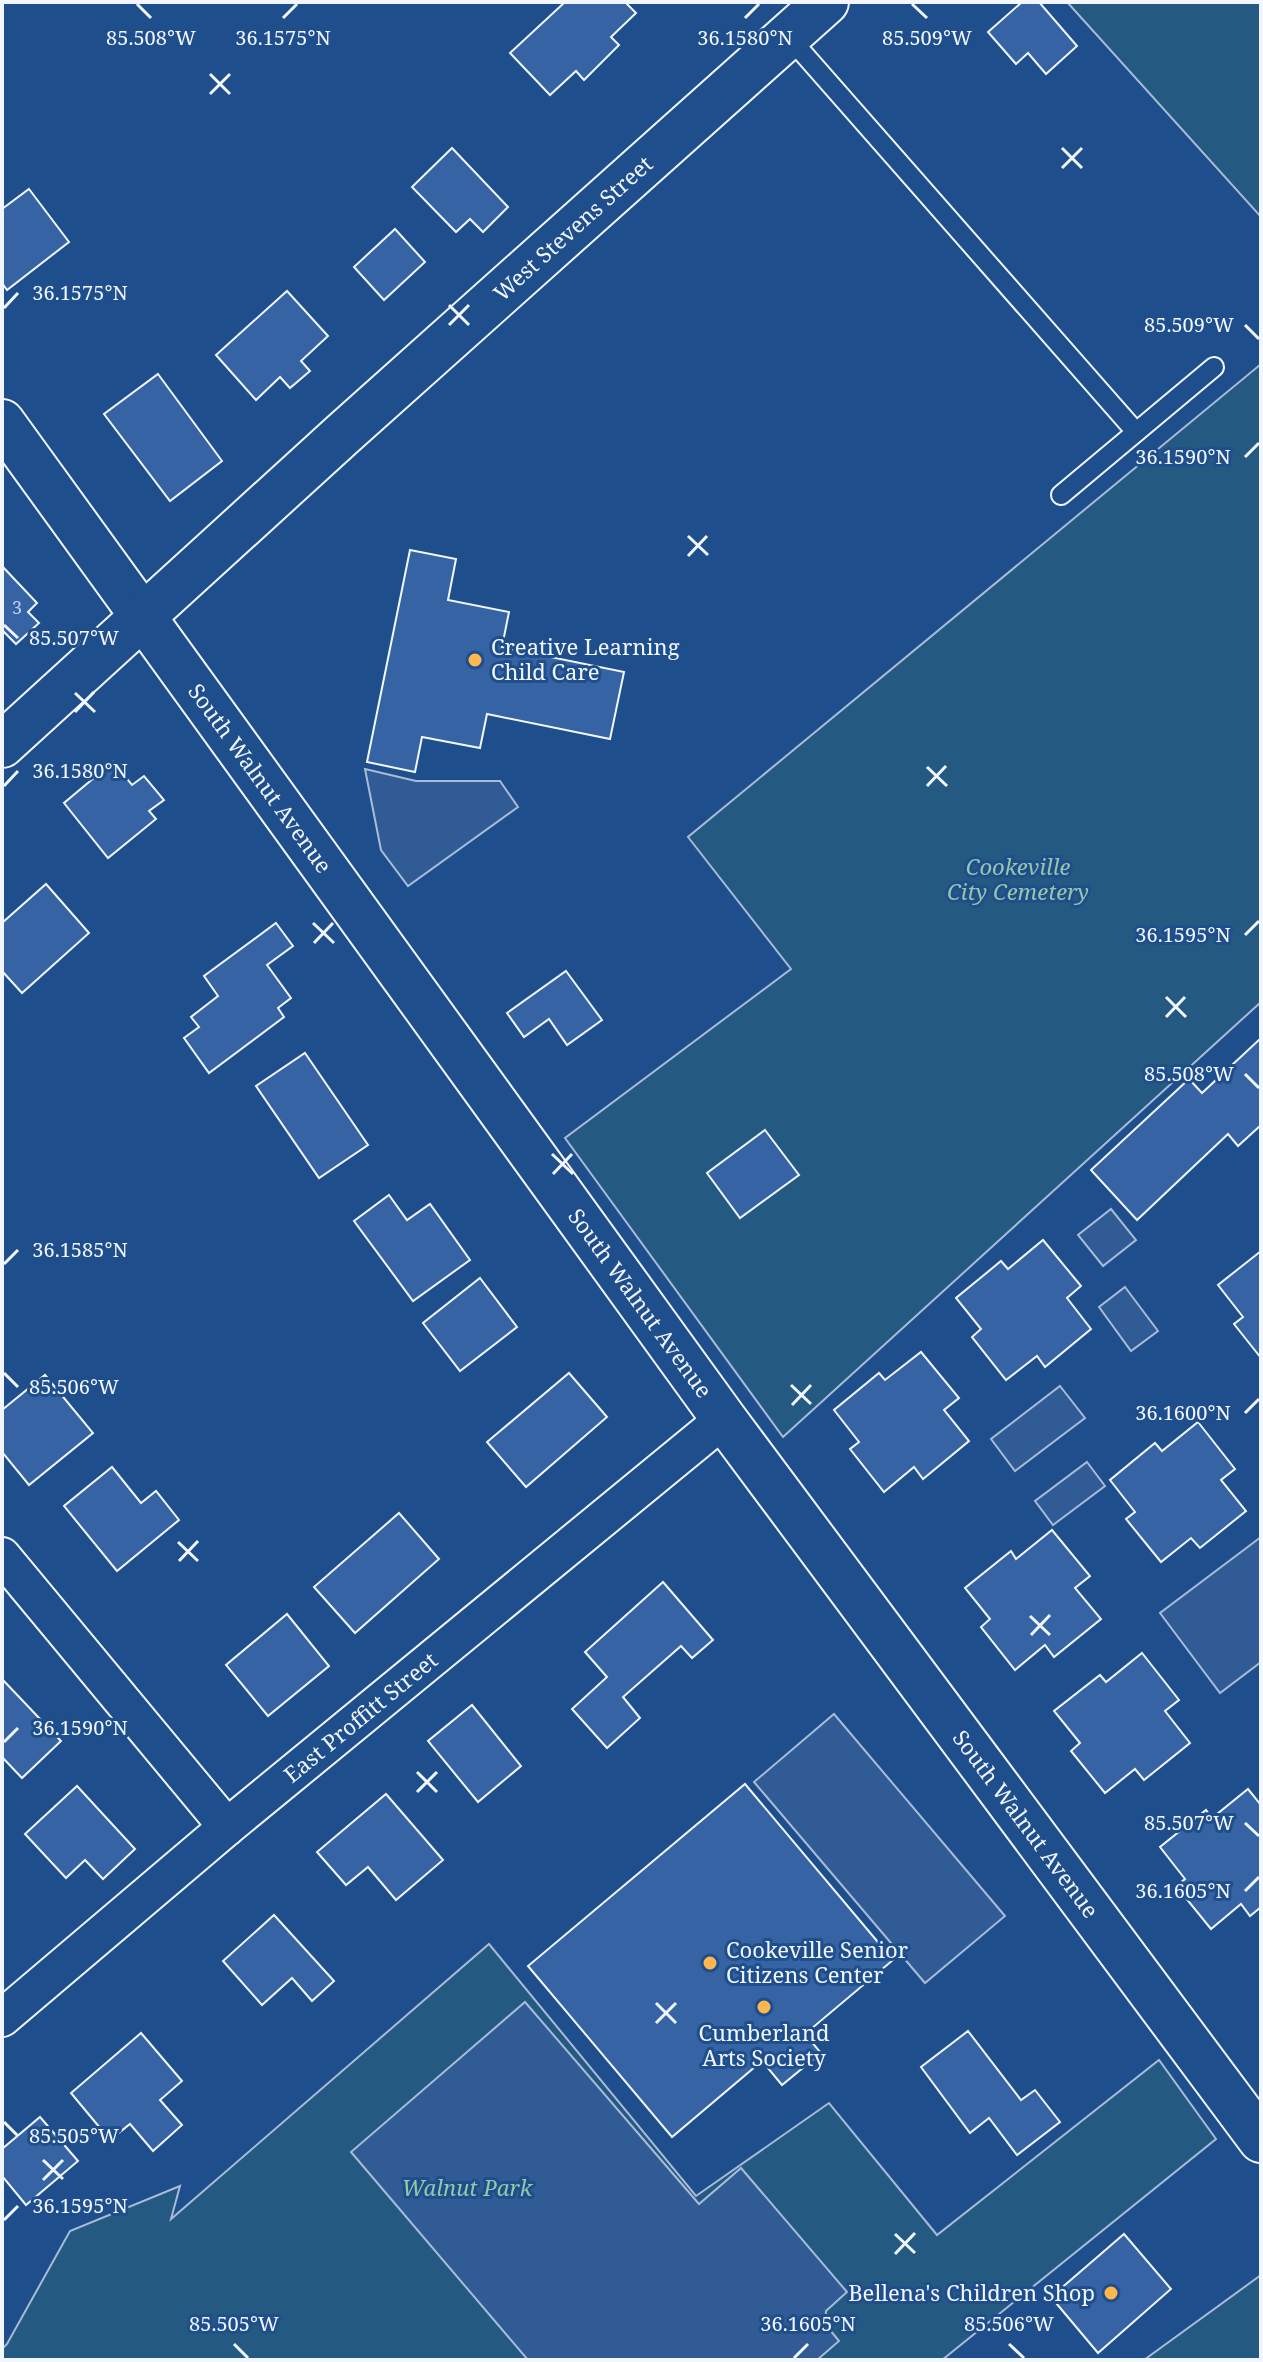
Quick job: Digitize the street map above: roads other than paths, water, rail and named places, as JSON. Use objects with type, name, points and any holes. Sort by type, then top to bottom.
[{"type":"street","name":"West Stevens Street","points":[[2,745],[354,424],[826,2]]},
{"type":"street","name":"South Walnut Avenue","points":[[2,422],[724,1419],[1261,2140]]},
{"type":"street","name":"East Proffitt Street","points":[[2,2018],[227,1827],[724,1419]]},
{"type":"street","points":[[2,1556],[227,1827]]},
{"type":"lane","points":[[788,36],[1136,432]]},
{"type":"lane","points":[[1061,495],[1214,367]]},
{"type":"place","name":"Creative Learning Child Care","points":[[475,660]]},
{"type":"place","name":"Cookeville Senior Citizens Center","points":[[710,1963]]},
{"type":"place","name":"Cumberland Arts Society","points":[[764,2007]]},
{"type":"place","name":"Bellena's Children Shop","points":[[1111,2293]]},
{"type":"park label","name":"Cookeville City Cemetery","points":[[1018,880]]},
{"type":"park label","name":"Walnut Park","points":[[467,2188]]}]
